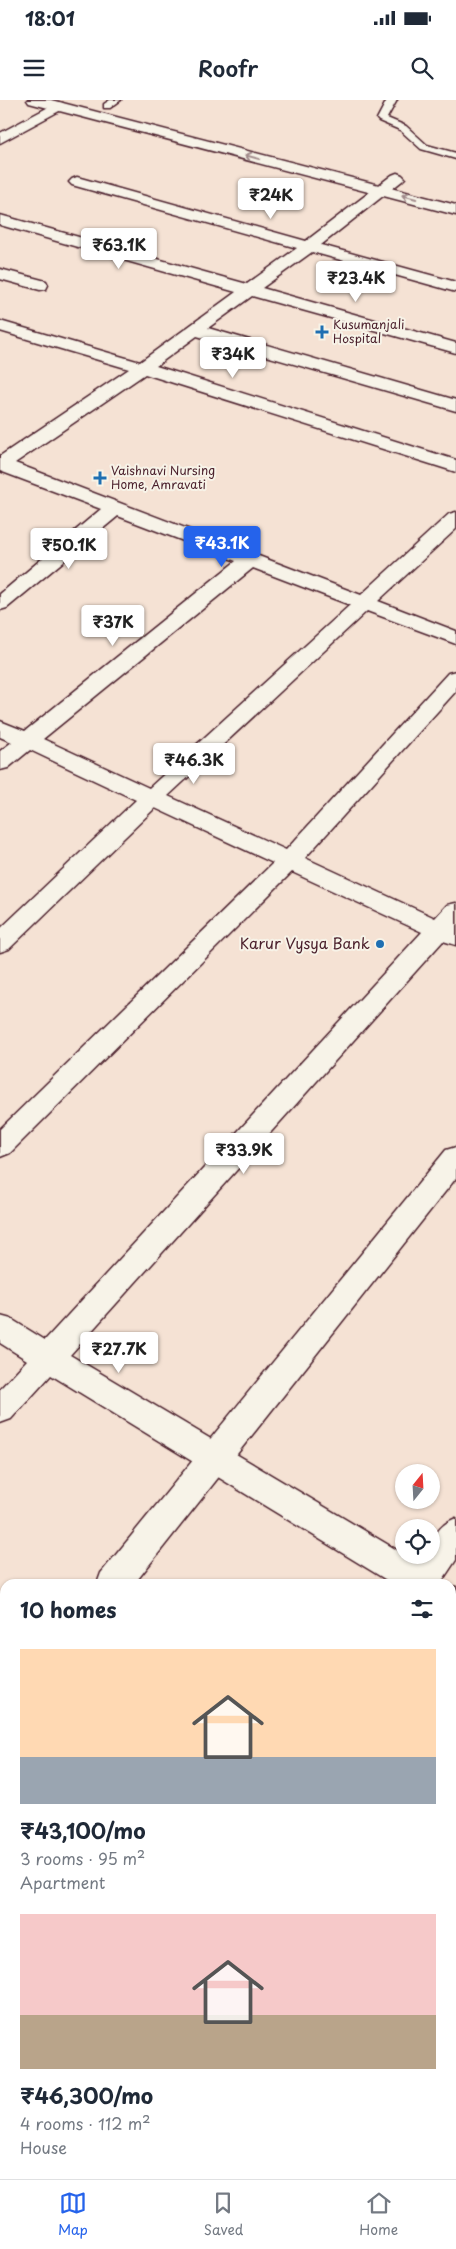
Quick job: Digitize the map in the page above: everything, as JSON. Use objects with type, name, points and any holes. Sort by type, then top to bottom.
[{"type":"street","points":[[34,100],[456,210]]},
{"type":"street","points":[[85,100],[112,103],[281,149]]},
{"type":"street","points":[[0,139],[58,106]]},
{"type":"street","points":[[378,173],[414,182]]},
{"type":"street","points":[[0,464],[143,368],[308,247],[397,178]]},
{"type":"street","points":[[78,182],[308,247],[456,286]]},
{"type":"street","points":[[0,220],[456,348]]},
{"type":"street","points":[[0,274],[40,285]]},
{"type":"street","points":[[0,326],[143,368],[456,466]]},
{"type":"street","points":[[195,330],[456,406]]},
{"type":"street","points":[[0,464],[456,638]]},
{"type":"street","points":[[0,604],[115,508]]},
{"type":"street","points":[[0,943],[153,797],[456,518]]},
{"type":"street","points":[[0,763],[250,560]]},
{"type":"street","points":[[0,1146],[290,860],[456,678]]},
{"type":"street","points":[[0,728],[290,860],[451,926],[0,1410]]},
{"type":"street","points":[[117,1579],[456,1158]]},
{"type":"street","points":[[0,1328],[415,1579]]},
{"type":"street","points":[[425,1579],[456,1533]]},
{"type":"lane","points":[[392,100],[382,119],[403,128],[424,147],[456,156]]},
{"type":"place","name":"Kusumanjali Hospital","points":[[322,332]]},
{"type":"place","name":"Vaishnavi Nursing Home, Amravati","points":[[100,478]]},
{"type":"place","name":"Karur Vysya Bank","points":[[380,944]]}]
